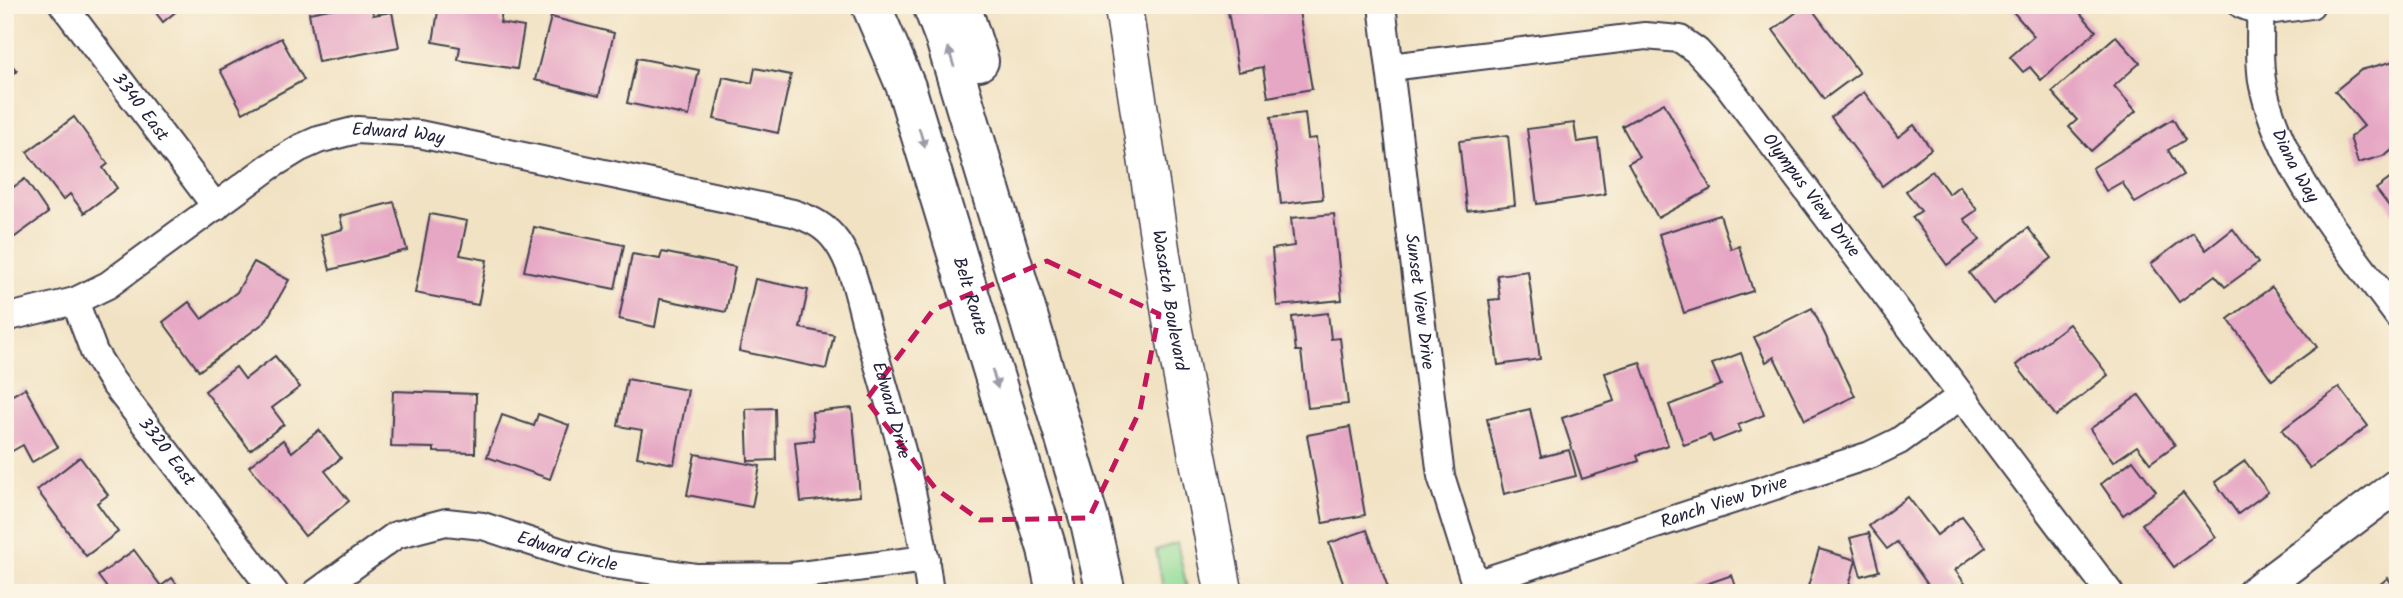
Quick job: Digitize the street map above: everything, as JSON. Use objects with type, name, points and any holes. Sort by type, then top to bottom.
[{"type":"highway","points":[[863,5],[906,87]]},
{"type":"highway","name":"Belt Route","points":[[872,5],[906,87],[1047,548],[1056,593]]},
{"type":"highway","points":[[932,5],[946,38],[1090,522]]},
{"type":"highway","points":[[961,5],[1008,160],[1039,280],[1106,593]]},
{"type":"main road","name":"Wasatch Boulevard","points":[[1123,5],[1170,309],[1224,593]]},
{"type":"street","name":"3340 East","points":[[63,5],[216,207]]},
{"type":"street","name":"Sunset View Drive","points":[[1382,5],[1441,476],[1476,588]]},
{"type":"street","points":[[2255,7],[2311,5]]},
{"type":"street","name":"Diana Way","points":[[2255,7],[2263,84],[2279,135],[2311,197],[2398,316]]},
{"type":"street","name":"Olympus View Drive","points":[[1390,67],[1645,36],[1680,38],[1697,51],[1727,84],[2110,593]]},
{"type":"street","name":"Edward Way","points":[[5,318],[75,301],[108,285],[276,161],[336,134],[377,130],[419,134],[793,213],[820,224],[830,234]]},
{"type":"street","name":"Edward Drive","points":[[830,234],[848,263],[895,420],[918,511],[930,593]]},
{"type":"street","name":"3320 East","points":[[75,301],[94,352],[103,367],[275,593]]},
{"type":"street","name":"Ranch View Drive","points":[[1476,588],[1870,456],[1899,441],[1961,396]]},
{"type":"street","points":[[2254,593],[2398,485]]},
{"type":"street","name":"Edward Circle","points":[[316,593],[396,535],[446,522],[482,526],[606,564],[697,577],[793,576],[926,559]]},
{"type":"highlighted area","points":[[1047,261],[1159,314],[1140,410],[1089,518],[980,520],[936,489],[866,400],[933,310]]},
{"type":"green space","points":[[1177,543],[1188,593],[1164,593],[1156,550]]},
{"type":"building","points":[[150,5],[184,5],[163,22]]},
{"type":"building","points":[[350,5],[372,5],[373,15],[392,12],[399,47],[318,62],[309,13]]},
{"type":"building","points":[[439,5],[503,6],[500,23],[524,27],[517,69],[458,60],[460,47],[433,42]]},
{"type":"building","points":[[1263,5],[1298,5],[1312,89],[1268,97],[1263,67],[1238,72],[1228,11]]},
{"type":"building","points":[[1809,5],[1859,73],[1824,99],[1773,30]]},
{"type":"building","points":[[2073,5],[2096,31],[2041,80],[2030,67],[2023,72],[2010,57],[2034,36],[2009,7]]},
{"type":"building","points":[[551,17],[614,33],[599,96],[535,80]]},
{"type":"building","points":[[2116,36],[2140,63],[2114,86],[2136,111],[2091,151],[2069,127],[2077,120],[2052,92]]},
{"type":"building","points":[[281,38],[304,80],[243,113],[220,70]]},
{"type":"building","points":[[5,57],[17,71],[5,80]]},
{"type":"building","points":[[637,58],[699,70],[689,116],[627,103]]},
{"type":"building","points":[[2398,60],[2398,145],[2386,155],[2358,163],[2350,137],[2364,126],[2335,91],[2361,70]]},
{"type":"building","points":[[755,68],[791,75],[778,133],[714,119],[723,77],[752,83]]},
{"type":"building","points":[[1864,92],[1898,137],[1914,125],[1931,149],[1882,186],[1831,117]]},
{"type":"building","points":[[1664,103],[1711,189],[1658,218],[1628,163],[1639,157],[1622,126]]},
{"type":"building","points":[[1305,113],[1308,139],[1316,138],[1323,199],[1281,204],[1271,117]]},
{"type":"building","points":[[74,117],[108,164],[103,168],[117,188],[84,213],[70,194],[63,200],[27,152]]},
{"type":"building","points":[[2173,119],[2185,140],[2168,150],[2183,175],[2135,203],[2122,182],[2106,191],[2092,168]]},
{"type":"building","points":[[1574,123],[1577,142],[1598,139],[1605,194],[1537,204],[1527,129]]},
{"type":"building","points":[[1508,135],[1515,205],[1467,211],[1459,141]]},
{"type":"building","points":[[1932,171],[1949,194],[1959,186],[1977,210],[1964,219],[1980,240],[1947,265],[1912,217],[1921,211],[1906,191]]},
{"type":"building","points":[[2398,173],[2398,218],[2376,189]]},
{"type":"building","points":[[25,179],[48,213],[5,244],[5,193]]},
{"type":"building","points":[[394,202],[407,250],[330,270],[321,235],[343,229],[340,216]]},
{"type":"building","points":[[430,214],[467,221],[460,255],[487,260],[478,305],[415,293]]},
{"type":"building","points":[[1334,214],[1342,300],[1277,306],[1272,249],[1294,246],[1291,218]]},
{"type":"building","points":[[1720,215],[1731,249],[1739,246],[1753,291],[1684,313],[1659,234]]},
{"type":"building","points":[[534,227],[624,245],[615,289],[524,271]]},
{"type":"building","points":[[2028,228],[2052,258],[1993,304],[1969,273]]},
{"type":"building","points":[[2233,229],[2258,263],[2225,287],[2215,275],[2179,302],[2151,264],[2193,232],[2206,250]]},
{"type":"building","points":[[662,252],[735,267],[726,312],[660,299],[655,327],[619,319],[632,254],[660,259]]},
{"type":"building","points":[[254,262],[289,280],[265,322],[199,371],[163,322],[189,302],[202,319],[237,292]]},
{"type":"building","points":[[1528,271],[1540,359],[1498,365],[1489,300],[1500,299],[1497,275]]},
{"type":"building","points":[[755,279],[808,290],[800,328],[834,335],[826,369],[739,351]]},
{"type":"building","points":[[2272,287],[2317,347],[2272,380],[2228,319]]},
{"type":"building","points":[[1812,308],[1855,396],[1805,420],[1774,357],[1766,362],[1754,337]]},
{"type":"building","points":[[1328,313],[1331,339],[1340,338],[1348,404],[1308,408],[1301,351],[1296,351],[1292,317]]},
{"type":"building","points":[[2069,324],[2108,375],[2056,416],[2016,365]]},
{"type":"building","points":[[1741,353],[1764,415],[1738,425],[1741,431],[1713,442],[1710,435],[1684,445],[1669,405],[1721,385],[1712,364]]},
{"type":"building","points":[[275,356],[300,387],[272,408],[284,424],[250,450],[205,391],[236,367],[245,379]]},
{"type":"building","points":[[1640,362],[1668,445],[1637,455],[1639,461],[1582,479],[1562,418],[1614,401],[1605,373]]},
{"type":"building","points":[[627,379],[688,390],[674,464],[637,457],[642,430],[618,426]]},
{"type":"building","points":[[2339,387],[2368,426],[2310,468],[2282,430]]},
{"type":"building","points":[[25,388],[58,447],[32,462],[23,445],[5,455],[5,399]]},
{"type":"building","points":[[393,391],[476,394],[475,453],[391,447]]},
{"type":"building","points":[[2139,395],[2175,445],[2150,463],[2137,446],[2113,462],[2090,429]]},
{"type":"building","points":[[775,408],[776,460],[748,461],[746,409]]},
{"type":"building","points":[[852,408],[860,496],[801,502],[795,442],[814,440],[812,412]]},
{"type":"building","points":[[1530,409],[1541,457],[1569,450],[1576,476],[1504,494],[1487,419]]},
{"type":"building","points":[[538,414],[569,425],[550,479],[487,457],[502,415],[534,426]]},
{"type":"building","points":[[1350,427],[1365,515],[1323,523],[1307,435]]},
{"type":"building","points":[[319,430],[341,458],[325,471],[349,501],[305,536],[249,466],[283,440],[292,452]]},
{"type":"building","points":[[695,454],[760,466],[752,507],[687,495]]},
{"type":"building","points":[[80,457],[108,495],[97,503],[118,532],[86,556],[37,490]]},
{"type":"building","points":[[2133,460],[2156,491],[2123,515],[2101,484]]},
{"type":"building","points":[[2245,461],[2268,492],[2238,514],[2215,482]]},
{"type":"building","points":[[2183,493],[2216,537],[2174,567],[2142,524]]},
{"type":"building","points":[[1908,497],[1937,535],[1962,516],[1986,547],[1955,570],[1967,586],[1957,593],[1934,593],[1897,542],[1887,549],[1869,526]]},
{"type":"building","points":[[1367,530],[1390,593],[1347,593],[1329,543]]},
{"type":"building","points":[[1869,533],[1879,571],[1861,576],[1850,538]]},
{"type":"building","points":[[1819,549],[1856,560],[1847,593],[1806,593]]},
{"type":"building","points":[[134,550],[161,586],[172,578],[183,593],[111,593],[98,576]]},
{"type":"building","points":[[1732,575],[1738,593],[1693,593],[1692,589]]},
{"type":"building","points":[[2388,578],[2398,593],[2369,593]]}]
